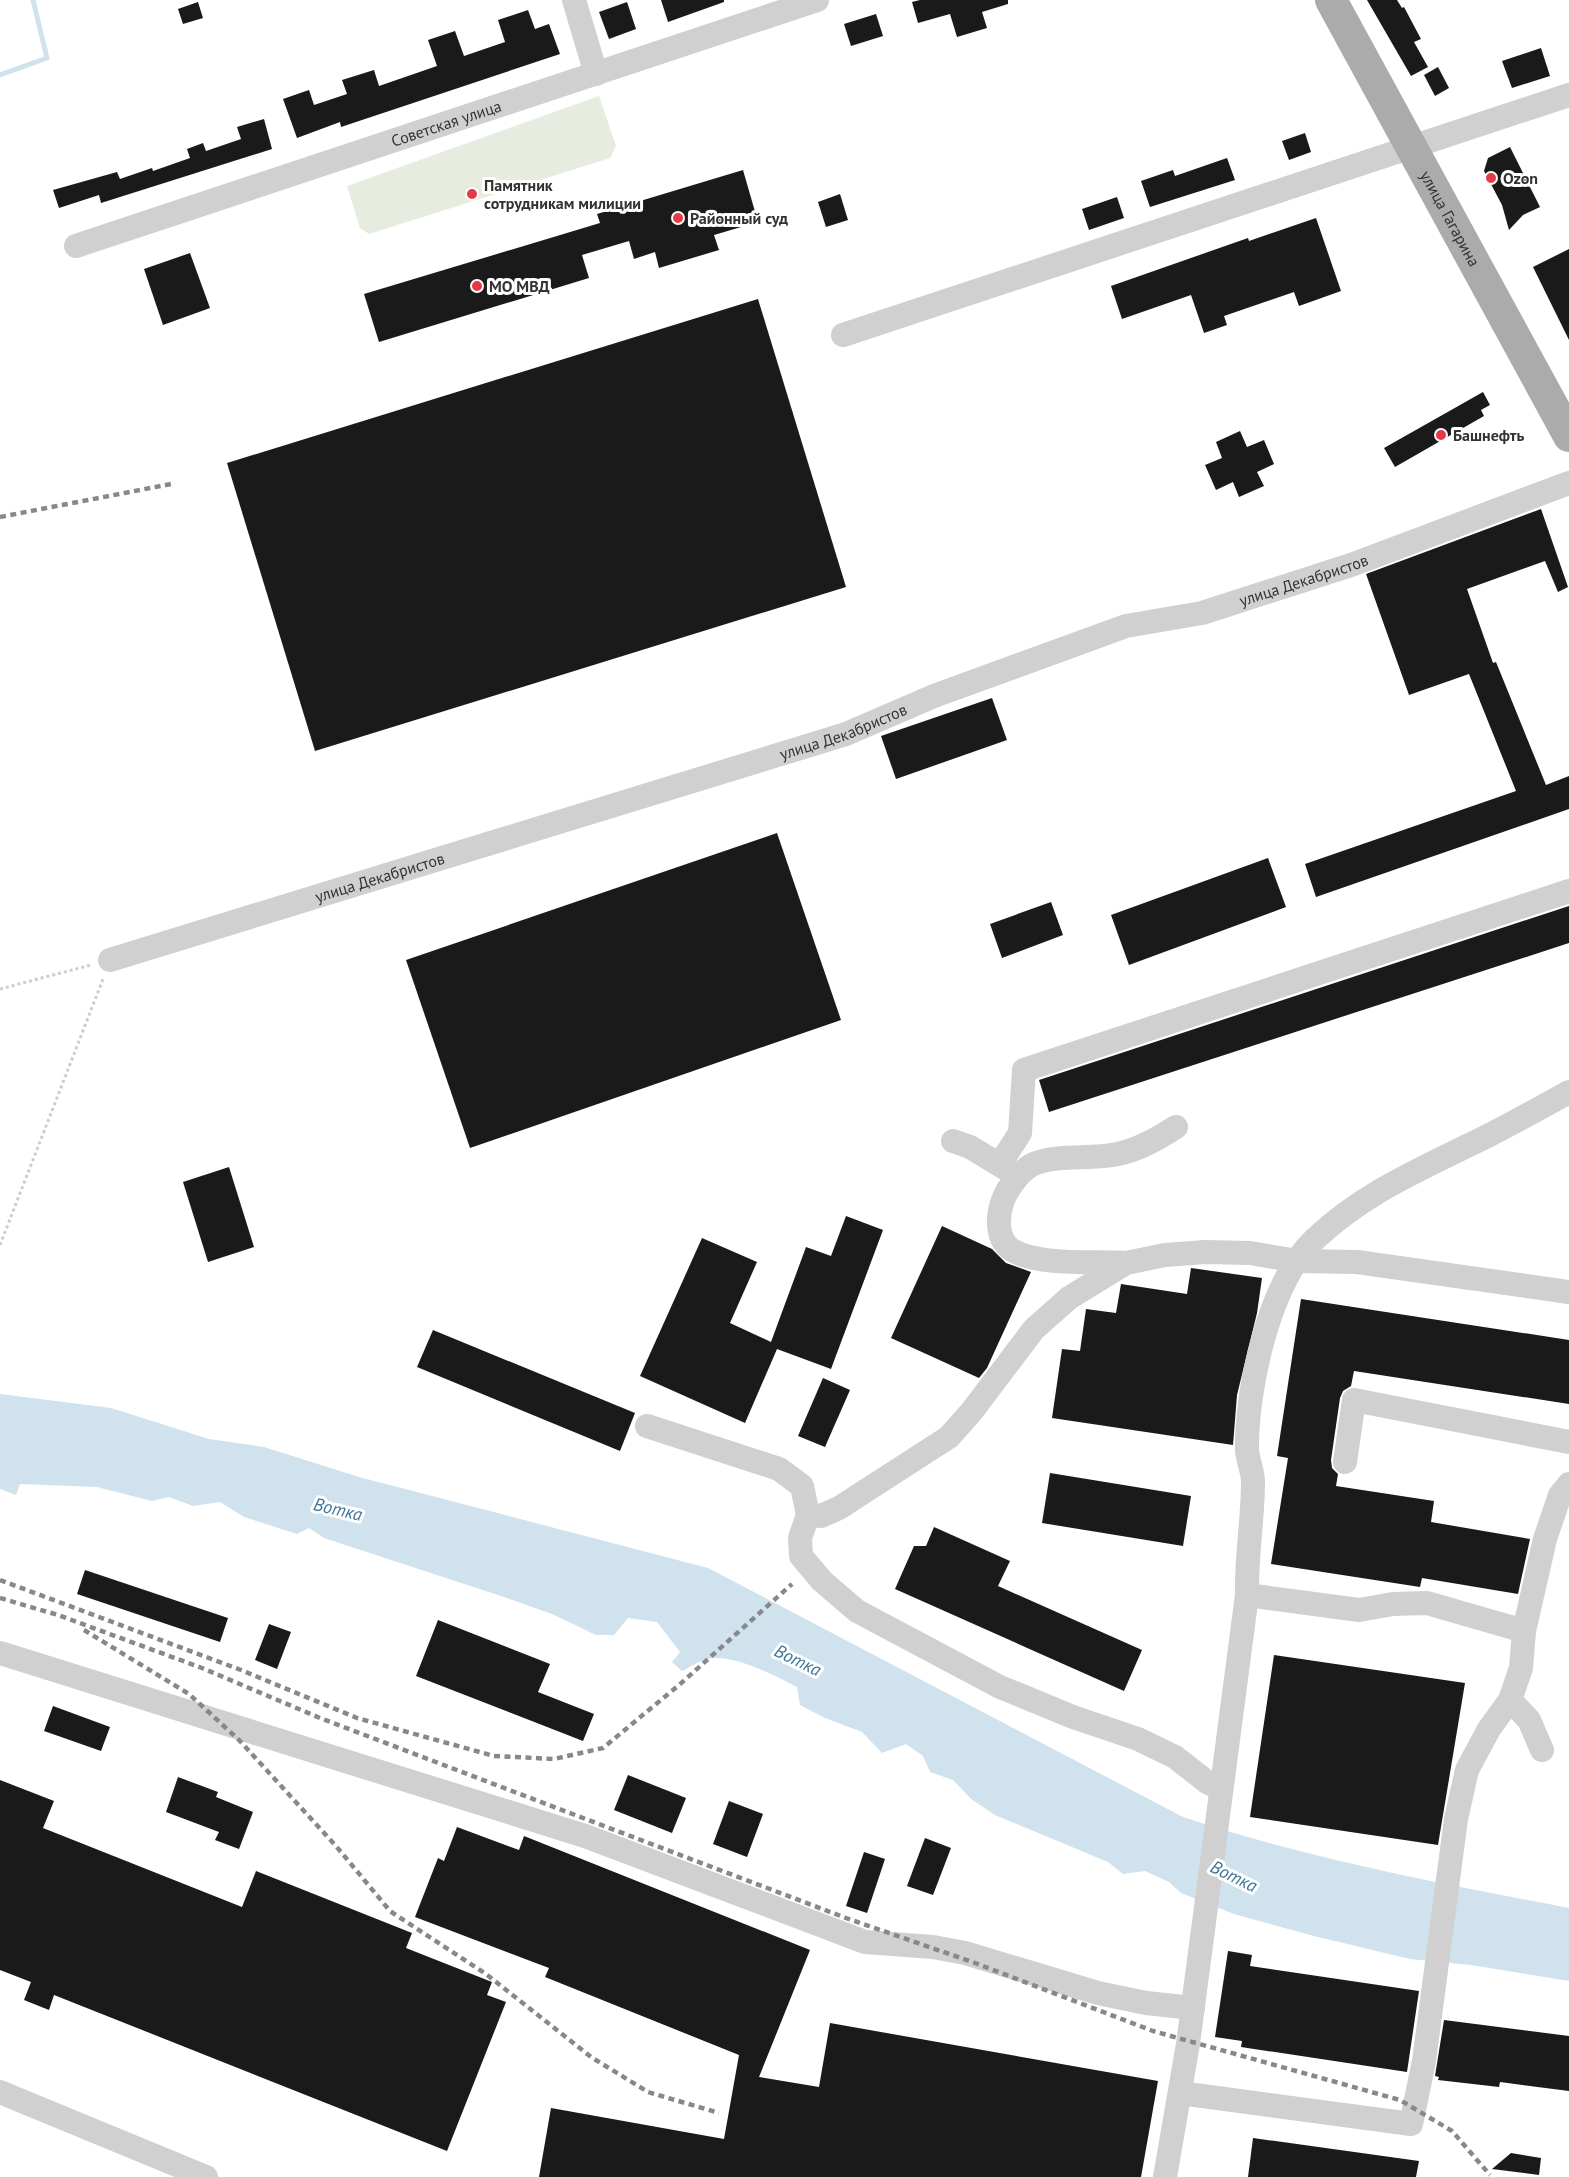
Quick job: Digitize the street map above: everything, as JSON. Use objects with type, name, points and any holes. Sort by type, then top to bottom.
[{"type":"main road","name":"улица Гагарина","points":[[1331,0],[1569,436]]},
{"type":"street","points":[[574,0],[597,74]]},
{"type":"street","name":"Советская улица","points":[[76,246],[817,0]]},
{"type":"street","points":[[843,335],[1569,95]]},
{"type":"street","name":"улица Декабристов","points":[[110,960],[846,734],[934,696],[1126,626],[1202,613],[1351,566],[1569,483]]},
{"type":"street","points":[[1569,891],[1023,1070],[1020,1133],[1009,1170],[999,1220],[1001,1238],[1012,1250],[1037,1258],[1126,1263],[1165,1255],[1205,1252],[1250,1253],[1297,1261],[1357,1262],[1569,1292]]},
{"type":"street","points":[[1165,2177],[1193,2008],[1247,1595],[1253,1479],[1247,1452],[1252,1400],[1263,1338],[1278,1293],[1297,1261],[1314,1240],[1389,1183],[1472,1144],[1569,1092]]},
{"type":"street","points":[[952,1141],[970,1147],[1009,1170],[1034,1163],[1117,1154],[1139,1148],[1176,1127]]},
{"type":"street","points":[[808,1515],[821,1516],[839,1509],[948,1437],[972,1411],[1034,1329],[1069,1298],[1126,1263]]},
{"type":"street","points":[[1345,1462],[1354,1400],[1569,1442]]},
{"type":"street","points":[[647,1426],[779,1469],[802,1486],[808,1515],[800,1538],[801,1556],[822,1581],[857,1611],[1000,1687],[1074,1717],[1138,1739],[1175,1757],[1207,1782],[1219,1799]]},
{"type":"street","points":[[1180,2093],[1412,2124],[1424,2061],[1449,1870],[1467,1770],[1490,1729],[1510,1700],[1521,1668],[1524,1630],[1545,1539],[1560,1496],[1569,1484]]},
{"type":"street","points":[[1247,1595],[1359,1610],[1393,1604],[1427,1603],[1524,1630]]},
{"type":"street","points":[[0,1653],[585,1836],[865,1942],[933,1947],[965,1953],[1098,1993],[1146,2003],[1193,2008]]},
{"type":"street","points":[[1510,1700],[1529,1720],[1542,1750]]},
{"type":"street","points":[[0,2092],[206,2177]]},
{"type":"path","points":[[0,989],[110,960]]},
{"type":"path","points":[[0,1245],[110,960]]},
{"type":"shaded area","points":[[599,96],[616,146],[610,158],[369,234],[360,228],[347,186]]},
{"type":"water","name":"Вотка","points":[[0,1394],[111,1408],[209,1439],[264,1447],[359,1477],[708,1568],[1183,1817],[1326,1858],[1569,1908],[1569,1981],[1471,1965],[1410,1959],[1314,1936],[1234,1914],[1181,1893],[1169,1882],[1145,1871],[1123,1874],[1108,1862],[995,1815],[971,1799],[953,1780],[930,1772],[923,1756],[906,1744],[882,1753],[862,1732],[825,1718],[800,1705],[797,1687],[766,1672],[741,1662],[718,1658],[705,1660],[682,1671],[672,1662],[680,1652],[657,1622],[628,1618],[614,1635],[596,1635],[552,1614],[324,1538],[309,1528],[297,1534],[244,1517],[220,1502],[193,1506],[169,1497],[152,1501],[97,1487],[20,1484],[16,1495],[0,1489]]},
{"type":"building","points":[[661,0],[724,0],[724,2],[668,22]]},
{"type":"building","points":[[920,0],[1008,0],[1008,4],[982,12],[987,28],[957,37],[950,14],[918,23],[912,2]]},
{"type":"building","points":[[1367,0],[1397,0],[1402,8],[1404,7],[1421,39],[1414,42],[1428,67],[1411,76]]},
{"type":"building","points":[[198,2],[203,18],[183,24],[178,9]]},
{"type":"building","points":[[627,2],[636,29],[609,39],[599,12]]},
{"type":"building","points":[[528,10],[535,29],[549,24],[560,54],[341,127],[340,122],[297,138],[283,99],[309,90],[314,105],[347,94],[342,80],[374,70],[379,86],[437,66],[428,40],[455,31],[464,56],[505,42],[498,20]]},
{"type":"building","points":[[876,14],[883,36],[851,46],[844,24]]},
{"type":"building","points":[[1541,48],[1550,76],[1512,88],[1502,61]]},
{"type":"building","points":[[1438,67],[1449,88],[1435,96],[1424,75]]},
{"type":"building","points":[[264,119],[272,149],[101,203],[99,195],[59,208],[53,190],[117,172],[120,179],[152,168],[153,171],[190,158],[187,149],[203,143],[206,151],[241,139],[237,127]]},
{"type":"building","points":[[1305,133],[1311,152],[1289,160],[1282,141]]},
{"type":"building","points":[[1510,147],[1540,207],[1523,215],[1509,230],[1502,205],[1484,171],[1488,158]]},
{"type":"building","points":[[1227,158],[1235,180],[1150,207],[1141,181],[1173,170],[1175,176]]},
{"type":"building","points":[[743,170],[758,222],[714,235],[719,250],[659,268],[655,252],[634,259],[629,241],[582,255],[589,278],[379,342],[364,294],[600,223],[597,214]]},
{"type":"building","points":[[840,194],[848,220],[826,227],[818,202]]},
{"type":"building","points":[[1117,197],[1124,218],[1089,230],[1082,209]]},
{"type":"building","points":[[1316,218],[1341,291],[1299,306],[1294,292],[1224,316],[1227,325],[1204,333],[1191,295],[1122,319],[1111,286],[1248,238],[1249,241]]},
{"type":"building","points":[[1569,249],[1569,340],[1533,267]]},
{"type":"building","points":[[190,253],[210,308],[163,325],[144,269]]},
{"type":"building","points":[[758,299],[846,587],[315,751],[227,463]]},
{"type":"building","points":[[1483,392],[1490,405],[1481,410],[1484,416],[1395,467],[1384,448]]},
{"type":"building","points":[[1240,431],[1247,447],[1264,440],[1274,464],[1257,472],[1264,486],[1239,497],[1233,482],[1216,490],[1205,465],[1222,458],[1216,442]]},
{"type":"building","points":[[1541,509],[1568,587],[1558,592],[1545,561],[1467,589],[1493,663],[1496,662],[1546,785],[1569,776],[1569,809],[1316,897],[1305,864],[1516,791],[1469,674],[1409,695],[1366,574]]},
{"type":"building","points":[[992,698],[1007,740],[896,779],[881,736]]},
{"type":"building","points":[[777,833],[841,1020],[470,1148],[406,960]]},
{"type":"building","points":[[1268,858],[1286,907],[1129,965],[1111,915]]},
{"type":"building","points":[[1051,902],[1063,935],[1002,958],[990,924]]},
{"type":"building","points":[[1569,906],[1569,943],[1049,1112],[1039,1080]]},
{"type":"building","points":[[229,1167],[254,1247],[208,1262],[183,1182]]},
{"type":"building","points":[[846,1216],[883,1230],[831,1369],[777,1349],[745,1423],[640,1376],[702,1238],[757,1262],[730,1323],[771,1342],[806,1247],[831,1256]]},
{"type":"building","points":[[942,1226],[992,1249],[1006,1263],[1031,1272],[987,1368],[979,1378],[891,1338]]},
{"type":"building","points":[[1191,1268],[1262,1278],[1257,1313],[1237,1395],[1233,1445],[1052,1418],[1062,1349],[1080,1351],[1086,1309],[1116,1313],[1121,1284],[1187,1294]]},
{"type":"building","points":[[1301,1299],[1569,1340],[1569,1404],[1354,1371],[1351,1386],[1343,1391],[1340,1398],[1331,1460],[1332,1468],[1338,1474],[1336,1486],[1434,1501],[1431,1522],[1530,1539],[1518,1594],[1422,1578],[1420,1587],[1271,1564],[1288,1458],[1277,1456]]},
{"type":"building","points":[[433,1330],[635,1413],[620,1451],[417,1367]]},
{"type":"building","points":[[823,1378],[850,1390],[825,1447],[798,1436]]},
{"type":"building","points":[[1050,1473],[1191,1496],[1183,1546],[1042,1523]]},
{"type":"building","points":[[934,1527],[1010,1561],[998,1586],[1142,1650],[1124,1691],[895,1589],[914,1546],[926,1546]]},
{"type":"building","points":[[85,1570],[228,1618],[220,1642],[77,1594]]},
{"type":"building","points":[[438,1620],[550,1664],[538,1692],[594,1714],[583,1741],[416,1676]]},
{"type":"building","points":[[269,1624],[291,1632],[277,1669],[255,1660]]},
{"type":"building","points":[[1274,1655],[1465,1683],[1438,1845],[1250,1817]]},
{"type":"building","points":[[53,1706],[110,1727],[101,1751],[44,1731]]},
{"type":"building","points":[[628,1775],[686,1798],[672,1833],[614,1810]]},
{"type":"building","points":[[178,1777],[218,1792],[216,1797],[253,1812],[239,1849],[215,1840],[219,1832],[166,1812]]},
{"type":"building","points":[[0,1780],[54,1801],[43,1828],[242,1907],[256,1871],[412,1933],[406,1948],[492,1982],[487,1995],[506,2002],[447,2151],[54,1995],[49,2010],[24,2000],[31,1982],[0,1970]]},
{"type":"building","points":[[729,1801],[763,1814],[747,1857],[713,1844]]},
{"type":"building","points":[[457,1827],[519,1850],[524,1836],[810,1950],[759,2077],[819,2087],[830,2023],[1158,2081],[1141,2177],[539,2177],[551,2108],[724,2139],[739,2055],[545,1977],[549,1968],[415,1917],[438,1858],[444,1861]]},
{"type":"building","points":[[925,1838],[951,1848],[933,1895],[907,1886]]},
{"type":"building","points":[[864,1852],[885,1859],[867,1913],[846,1906]]},
{"type":"building","points":[[1228,1951],[1252,1955],[1250,1966],[1419,1991],[1407,2072],[1241,2047],[1242,2041],[1215,2037]]},
{"type":"building","points":[[1444,2020],[1569,2036],[1569,2091],[1500,2082],[1499,2087],[1438,2080],[1439,2077],[1435,2076]]},
{"type":"building","points":[[1253,2138],[1419,2161],[1416,2177],[1248,2177]]},
{"type":"building","points":[[1511,2153],[1541,2158],[1539,2175],[1492,2169]]},
{"type":"waterway","points":[[0,75],[47,58],[33,0]]},
{"type":"railway","points":[[0,517],[171,484]]},
{"type":"railway","points":[[0,1580],[241,1670],[357,1718],[494,1756],[554,1759],[603,1748],[679,1685],[792,1584]]},
{"type":"railway","points":[[0,1598],[58,1615],[202,1668],[320,1718],[846,1918],[975,1963],[1153,2031],[1400,2100],[1452,2131],[1490,2175]]},
{"type":"railway","points":[[84,1630],[189,1694],[239,1740],[336,1846],[390,1911],[486,1974],[591,2057],[648,2092],[719,2113]]},
{"type":"place","name":"Ozon","points":[[1491,178]]},
{"type":"place","name":"Памятник сотрудникам милиции","points":[[472,194]]},
{"type":"place","name":"Районный суд","points":[[678,218]]},
{"type":"place","name":"МО МВД","points":[[477,286]]},
{"type":"place","name":"Башнефть","points":[[1441,435]]}]
